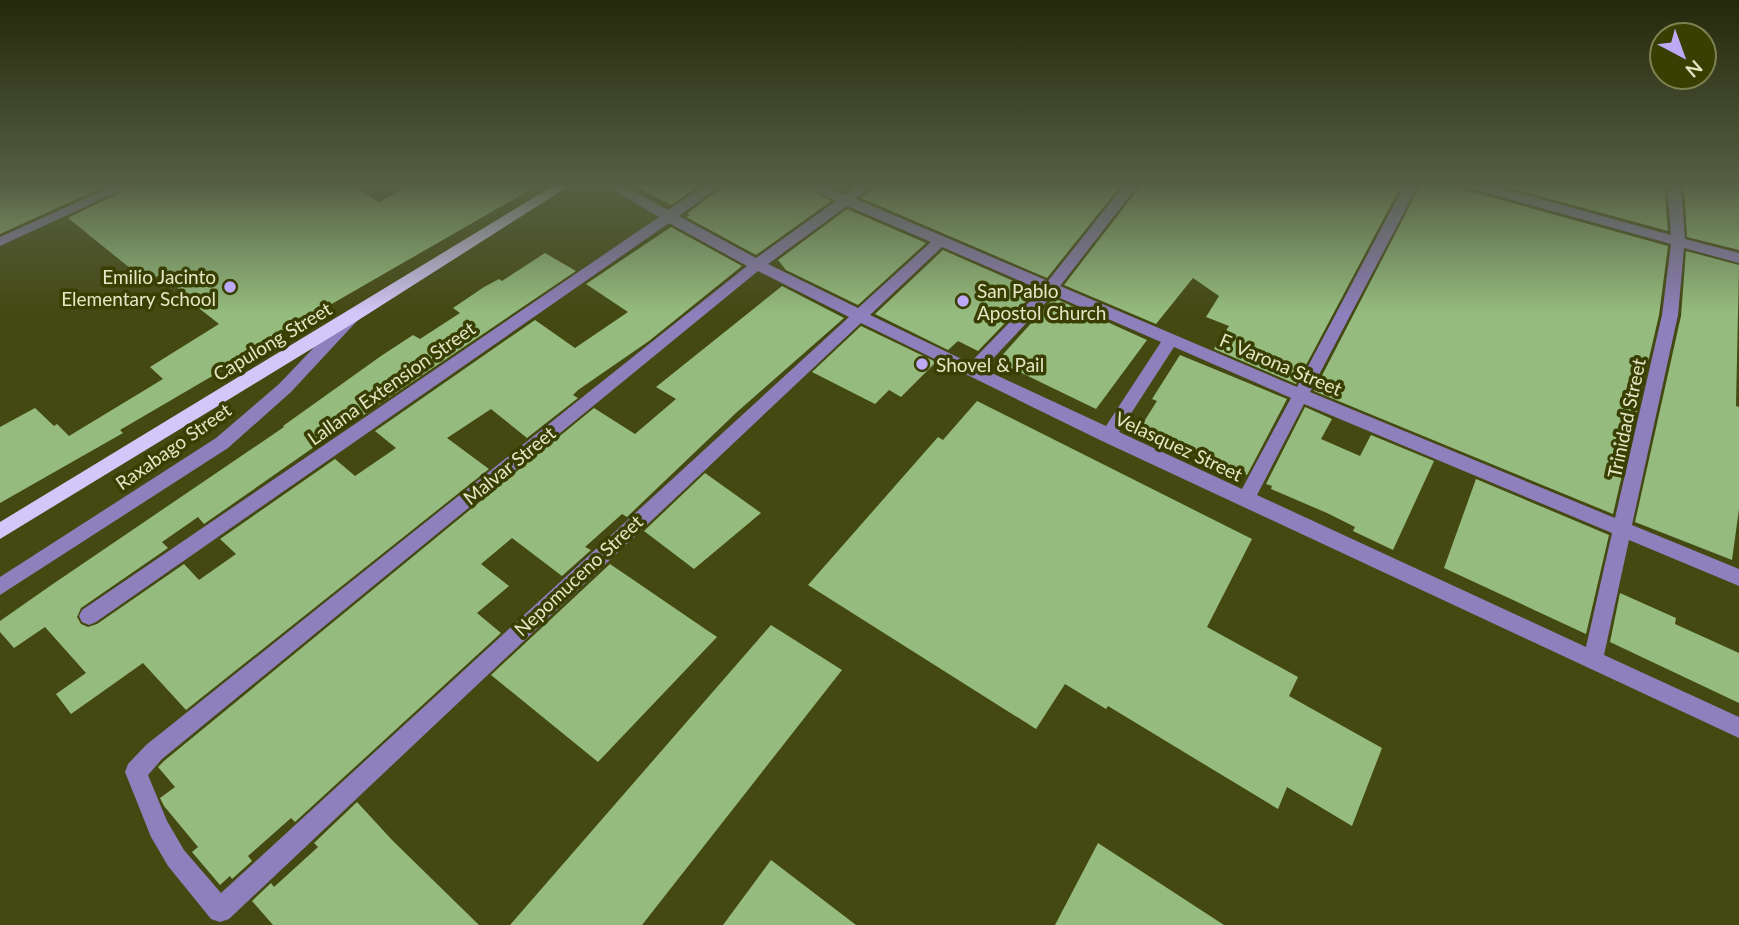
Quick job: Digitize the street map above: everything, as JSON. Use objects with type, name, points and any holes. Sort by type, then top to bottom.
[{"type":"main road","name":"Capulong Street","points":[[0,531],[496,227]]},
{"type":"street","points":[[0,242],[33,227]]},
{"type":"street","name":"Lallana Extension Street","points":[[89,616],[656,227]]},
{"type":"street","name":"Velasquez Street","points":[[686,227],[859,316],[1108,436],[1739,728]]},
{"type":"street","name":"Malvar Street","points":[[220,910],[176,858],[159,829],[136,772],[154,752],[757,265],[810,227]]},
{"type":"street","name":"F. Varona Street","points":[[905,227],[1739,578]]},
{"type":"street","points":[[972,371],[1051,288],[1098,227]]},
{"type":"street","points":[[1245,500],[1389,227]]},
{"type":"street","points":[[1628,227],[1739,258]]},
{"type":"street","name":"Trinidad Street","points":[[1593,659],[1670,315],[1677,227]]},
{"type":"street","name":"Nepomuceno Street","points":[[220,910],[939,242]]},
{"type":"street","name":"Raxabago Street","points":[[0,587],[222,443],[285,388],[352,317]]},
{"type":"street","points":[[1108,436],[1171,339]]},
{"type":"building","points":[[0,227],[15,227],[0,234]]},
{"type":"building","points":[[79,227],[465,227],[236,359],[238,361],[120,430],[123,433],[0,503],[0,427],[35,408],[69,436],[163,379],[150,367],[219,324],[181,294],[170,271],[146,281]]},
{"type":"building","points":[[671,227],[742,266],[649,341],[578,390],[573,395],[578,398],[527,438],[491,409],[447,438],[489,469],[186,710],[143,663],[71,714],[56,694],[86,673],[45,627],[14,648],[0,632],[0,621],[284,427],[381,356],[413,335],[420,339],[460,313],[453,308],[484,287],[499,279],[502,281],[545,253],[576,271],[357,417],[204,524],[198,517],[162,542],[168,548],[81,608],[77,617],[81,624],[88,627],[97,624],[184,564],[199,580],[236,554],[220,539],[335,459],[355,476],[396,448],[375,431],[535,320],[575,348],[628,312],[586,284]]},
{"type":"building","points":[[705,227],[795,227],[756,255]]},
{"type":"building","points":[[822,227],[889,227],[926,243],[858,305],[786,270],[778,260]]},
{"type":"building","points":[[929,227],[1088,227],[1047,278]]},
{"type":"building","points":[[1109,227],[1379,227],[1296,384],[1214,349],[1229,326],[1206,317],[1219,296],[1193,278],[1156,324],[1064,285]]},
{"type":"building","points":[[1399,227],[1600,227],[1668,246],[1659,315],[1613,514],[1314,391]]},
{"type":"building","points":[[1686,227],[1739,227],[1739,250],[1687,237]]},
{"type":"building","points":[[943,250],[1036,291],[978,351],[958,341],[948,350],[875,314]]},
{"type":"building","points":[[1686,251],[1739,265],[1736,406],[1739,407],[1739,509],[1732,560],[1635,522],[1681,316]]},
{"type":"building","points":[[782,286],[844,318],[737,412],[627,517],[622,514],[585,547],[591,550],[562,576],[512,538],[481,564],[509,586],[477,613],[501,633],[295,822],[291,818],[248,856],[252,861],[232,879],[230,876],[220,885],[192,852],[198,847],[164,806],[160,798],[175,787],[158,767],[594,408],[635,434],[676,399],[656,387]]},
{"type":"building","points":[[1054,298],[1147,340],[1096,409],[997,361]]},
{"type":"building","points":[[861,326],[936,362],[901,397],[889,390],[875,404],[812,372]]},
{"type":"building","points":[[1180,355],[1287,399],[1247,475],[1176,442],[1174,447],[1138,431],[1157,401],[1152,399]]},
{"type":"building","points":[[977,401],[1252,539],[1207,627],[1298,677],[1289,696],[1382,748],[1352,826],[1287,787],[1278,809],[1108,706],[1106,709],[1065,684],[1036,729],[808,585],[938,437],[943,440]]},
{"type":"building","points":[[1305,407],[1332,419],[1321,439],[1360,456],[1371,435],[1434,461],[1393,550],[1353,531],[1355,527],[1271,489],[1272,486],[1266,484]]},
{"type":"building","points":[[705,473],[761,513],[694,569],[644,531]]},
{"type":"building","points":[[1476,479],[1609,535],[1586,634],[1444,568]]},
{"type":"building","points":[[610,564],[717,637],[598,762],[491,675]]},
{"type":"building","points":[[1620,593],[1676,618],[1675,624],[1739,653],[1739,703],[1610,642]]},
{"type":"building","points":[[771,625],[842,670],[642,925],[510,925]]},
{"type":"building","points":[[357,802],[479,925],[273,925],[252,901],[271,883],[274,887],[318,847],[314,843]]},
{"type":"building","points":[[1098,843],[1224,925],[1055,925]]},
{"type":"building","points":[[771,860],[856,925],[723,925]]},
{"type":"place","name":"Emilio Jacinto Elementary School","points":[[230,287]]},
{"type":"place","name":"San Pablo Apostol Church","points":[[963,301]]},
{"type":"place","name":"Shovel & Pail","points":[[922,364]]}]
